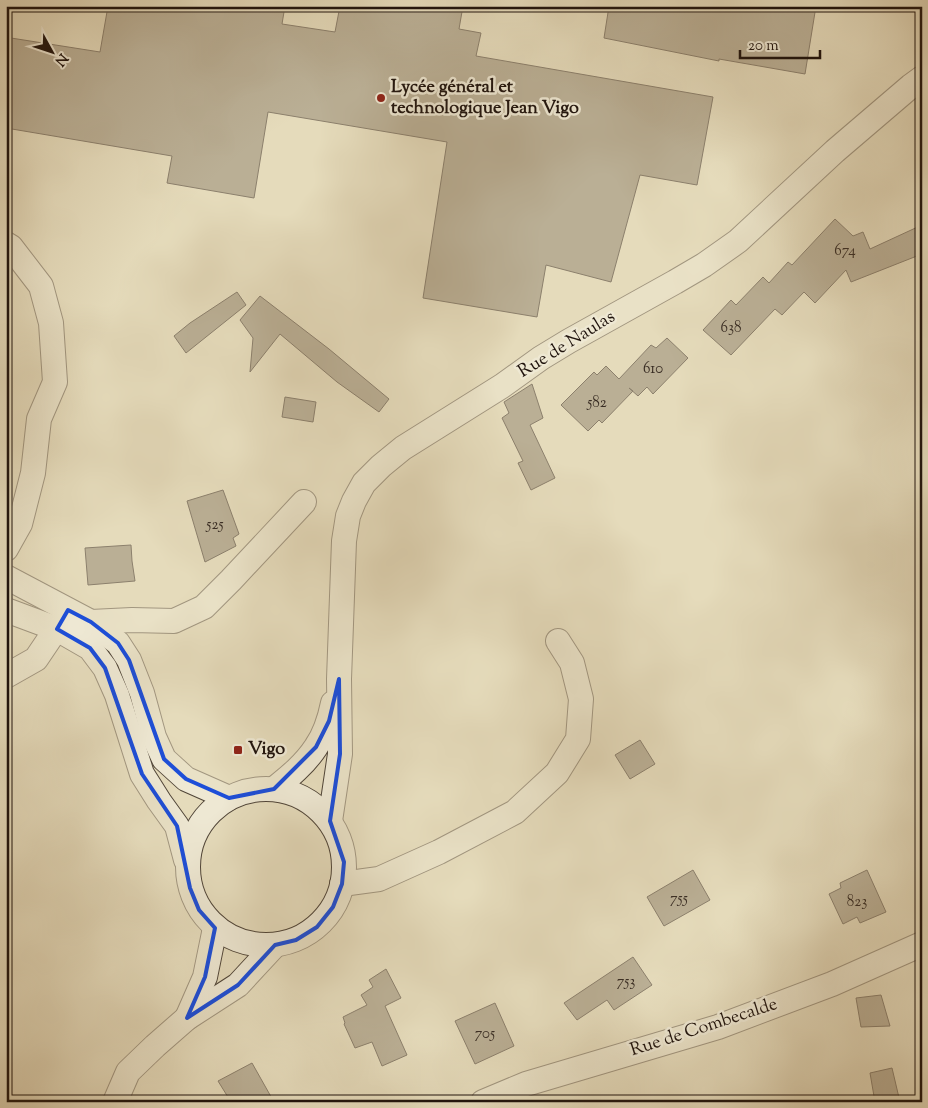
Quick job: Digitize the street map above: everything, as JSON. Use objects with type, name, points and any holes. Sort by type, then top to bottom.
[{"type":"street","name":"Rue de Naulas","points":[[330,822],[340,754],[339,679],[344,541],[348,516],[364,483],[403,448],[502,386],[541,358],[704,265],[738,242],[835,151],[922,78]]},
{"type":"street","points":[[6,244],[11,247],[41,286],[51,323],[55,382],[39,420],[33,473],[20,524],[6,549]]},
{"type":"street","points":[[6,610],[63,620],[91,622],[132,620],[174,621],[204,607],[304,502]]},
{"type":"street","points":[[6,577],[63,620],[90,648],[105,668],[117,695],[142,774],[177,826],[187,864],[190,888],[200,910],[215,928],[234,939],[254,945],[275,945],[296,940],[317,927],[333,908],[342,884],[344,862],[340,841],[330,822],[314,805],[295,794],[274,789],[259,789],[244,792],[230,798],[208,814],[193,837],[187,864]]},
{"type":"street","points":[[6,676],[36,659],[63,620]]},
{"type":"street","points":[[91,622],[118,643],[130,660],[142,693],[154,736],[164,759],[186,779],[230,798]]},
{"type":"street","points":[[342,884],[379,879],[439,852],[514,812],[557,773],[578,739],[582,699],[572,663],[558,641]]},
{"type":"street","name":"Rue de Naulas","points":[[274,789],[295,772],[316,747],[329,721],[339,679]]},
{"type":"street","points":[[187,1018],[205,976],[215,928]]},
{"type":"street","name":"Rue de Combecalde","points":[[483,1102],[526,1084],[718,1027],[832,984],[922,944]]},
{"type":"street","points":[[115,1102],[128,1072],[187,1018],[238,985],[275,945]]},
{"type":"street","points":[[131,1102],[138,1079],[155,1046]]},
{"type":"highlighted area","points":[[68,610],[91,622],[118,643],[129,660],[164,759],[186,779],[229,798],[274,789],[316,747],[329,721],[339,679],[340,754],[330,821],[344,862],[342,884],[333,907],[317,927],[296,940],[275,945],[238,985],[187,1018],[205,977],[215,928],[199,910],[190,888],[177,826],[142,774],[105,668],[90,648],[57,629]]},
{"type":"building","points":[[108,6],[285,6],[282,24],[335,32],[340,6],[463,6],[459,29],[481,33],[476,56],[713,97],[697,185],[640,175],[611,282],[546,265],[537,317],[423,298],[447,142],[268,112],[254,198],[167,183],[172,156],[6,128],[6,69],[11,38],[100,52]]},
{"type":"building","points":[[609,6],[816,6],[805,74],[719,59],[719,61],[604,38]]},
{"type":"building","points":[[835,219],[853,236],[863,232],[870,249],[922,225],[922,254],[851,282],[846,270],[815,303],[804,292],[782,315],[775,309],[731,355],[703,330],[731,300],[736,305],[763,277],[769,283],[788,262],[792,265]]},
{"type":"building","points":[[237,292],[246,305],[186,353],[174,336]]},
{"type":"building","points":[[260,296],[329,349],[389,399],[379,412],[337,382],[280,334],[250,372],[253,338],[240,320]]},
{"type":"building","points":[[667,338],[688,358],[653,394],[647,387],[638,396],[633,391],[602,423],[599,420],[588,431],[561,405],[594,372],[597,375],[606,366],[619,379],[651,345],[656,348]]},
{"type":"building","points":[[532,384],[543,418],[530,425],[555,478],[531,490],[518,463],[523,461],[502,418],[509,413],[504,402]]},
{"type":"building","points":[[285,397],[316,402],[313,422],[282,417]]},
{"type":"building","points":[[223,490],[239,534],[233,538],[236,546],[205,562],[187,501]]},
{"type":"building","points":[[131,545],[135,581],[88,585],[85,548]]},
{"type":"building","points":[[640,740],[655,764],[630,779],[615,755]]},
{"type":"building","points":[[693,870],[710,900],[664,926],[647,897]]},
{"type":"building","points":[[867,870],[886,912],[860,923],[857,917],[843,924],[829,894],[841,888],[840,883]]},
{"type":"building","points":[[633,957],[652,985],[614,1010],[607,1000],[577,1020],[564,1003]]},
{"type":"building","points":[[386,969],[401,998],[385,1006],[407,1055],[382,1066],[372,1042],[355,1048],[344,1024],[343,1017],[367,1005],[361,995],[373,987],[369,980]]},
{"type":"building","points":[[881,995],[890,1026],[861,1027],[856,998]]},
{"type":"building","points":[[495,1003],[514,1046],[475,1064],[455,1021]]},
{"type":"building","points":[[252,1063],[274,1102],[231,1102],[218,1081]]},
{"type":"building","points":[[892,1068],[900,1102],[875,1102],[870,1073]]},
{"type":"place","name":"Lycée général et technologique Jean Vigo","points":[[381,98]]},
{"type":"place","name":"Vigo","points":[[238,750]]}]
